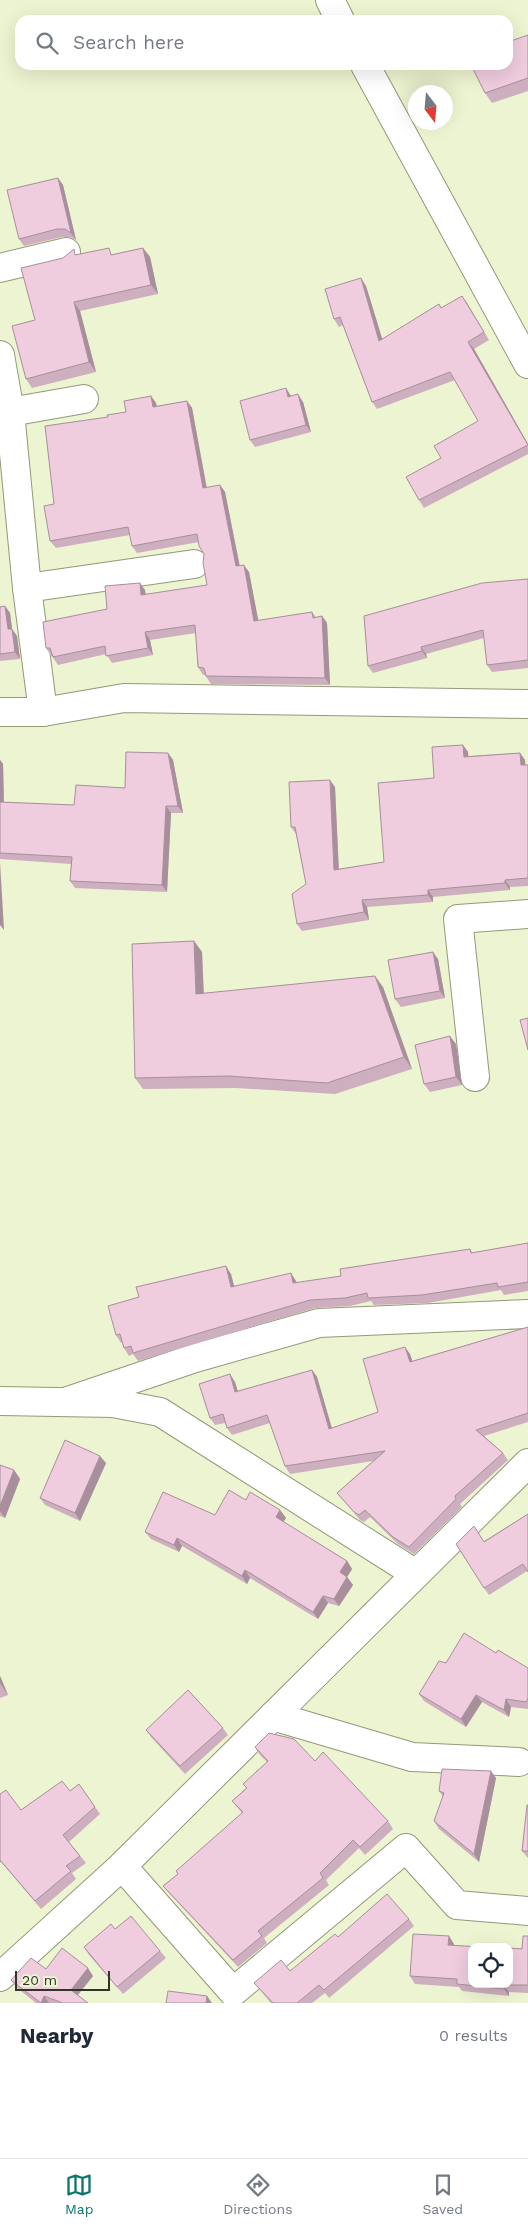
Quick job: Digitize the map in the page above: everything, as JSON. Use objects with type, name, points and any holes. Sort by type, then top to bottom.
[{"type":"street","points":[[330,0],[338,15]]},
{"type":"street","points":[[368,70],[525,349]]},
{"type":"street","points":[[0,268],[66,252]]},
{"type":"street","points":[[0,355],[10,412],[27,588],[43,712]]},
{"type":"street","points":[[10,412],[84,399]]},
{"type":"street","points":[[27,588],[194,564]]},
{"type":"street","points":[[0,712],[43,712],[124,698],[528,704]]},
{"type":"street","points":[[475,1077],[458,919],[528,914]]},
{"type":"street","points":[[65,1402],[195,1358],[319,1323],[528,1314]]},
{"type":"street","points":[[0,1401],[113,1403],[160,1412],[416,1574]]},
{"type":"street","points":[[0,1977],[122,1866],[528,1464]]},
{"type":"street","points":[[272,1716],[412,1757],[519,1762]]},
{"type":"street","points":[[122,1866],[233,1992],[406,1848],[457,1905],[528,1911]]},
{"type":"building","points":[[528,35],[528,78],[485,93],[474,70],[513,70],[513,40]]},
{"type":"building","points":[[58,178],[71,233],[65,229],[57,229],[19,239],[7,190]]},
{"type":"building","points":[[109,248],[111,255],[143,248],[151,285],[74,302],[89,362],[26,379],[12,326],[35,320],[21,268],[63,258],[74,249],[75,255]]},
{"type":"building","points":[[361,278],[379,341],[439,304],[441,308],[462,296],[484,332],[468,342],[528,445],[419,500],[406,477],[441,458],[434,446],[478,421],[450,372],[372,402],[340,317],[334,319],[325,289]]},
{"type":"building","points":[[286,388],[288,397],[298,394],[306,425],[250,440],[240,401]]},
{"type":"building","points":[[151,396],[153,407],[187,401],[203,488],[220,485],[236,566],[244,565],[254,621],[312,612],[313,618],[322,616],[325,678],[206,676],[204,668],[198,667],[195,625],[145,632],[148,648],[106,656],[105,646],[53,657],[50,648],[46,648],[43,622],[107,609],[105,586],[140,583],[141,595],[207,585],[203,563],[204,554],[199,546],[197,534],[132,546],[128,527],[50,541],[44,506],[54,504],[45,426],[108,417],[107,415],[126,412],[124,401]]},
{"type":"building","points":[[528,579],[528,660],[487,665],[483,630],[421,647],[422,651],[368,666],[364,616],[482,583]]},
{"type":"building","points":[[5,606],[8,629],[12,629],[15,652],[0,654],[0,607]]},
{"type":"building","points":[[463,745],[464,757],[520,753],[521,765],[528,765],[528,878],[505,880],[505,883],[428,890],[428,895],[362,900],[364,912],[297,924],[292,894],[306,884],[295,827],[291,827],[289,782],[330,780],[334,870],[384,862],[378,783],[434,778],[432,747]]},
{"type":"building","points":[[126,752],[168,753],[178,806],[166,806],[162,885],[70,881],[72,857],[0,853],[0,802],[74,805],[76,785],[125,788]]},
{"type":"building","points":[[194,941],[196,994],[375,976],[404,1057],[327,1083],[228,1076],[135,1078],[132,944]]},
{"type":"building","points":[[433,952],[440,991],[395,999],[388,960]]},
{"type":"building","points":[[528,1018],[528,1050],[520,1020]]},
{"type":"building","points":[[450,1036],[456,1077],[424,1084],[415,1045]]},
{"type":"building","points":[[528,1243],[528,1282],[498,1287],[497,1283],[422,1295],[368,1298],[367,1293],[345,1298],[310,1300],[133,1353],[131,1346],[124,1348],[120,1334],[116,1335],[108,1306],[139,1297],[136,1287],[226,1266],[231,1287],[291,1273],[293,1283],[341,1276],[340,1269],[470,1249],[471,1253]]},
{"type":"building","points":[[528,1327],[528,1413],[476,1430],[503,1453],[455,1496],[456,1499],[409,1547],[393,1537],[365,1510],[359,1515],[354,1512],[337,1493],[385,1451],[285,1466],[267,1415],[227,1428],[223,1414],[210,1418],[199,1384],[230,1374],[235,1392],[312,1370],[329,1429],[378,1412],[363,1359],[405,1347],[410,1362]]},
{"type":"building","points":[[65,1440],[100,1456],[75,1513],[40,1498]]},
{"type":"building","points":[[0,1465],[14,1470],[0,1506]]},
{"type":"building","points":[[229,1490],[246,1500],[250,1492],[280,1510],[276,1517],[347,1561],[340,1572],[347,1577],[334,1599],[323,1596],[313,1612],[245,1570],[242,1576],[177,1538],[174,1545],[145,1532],[163,1492],[215,1515]]},
{"type":"building","points":[[528,1514],[528,1572],[523,1564],[484,1588],[456,1544],[474,1526],[484,1542]]},
{"type":"building","points":[[464,1633],[496,1653],[498,1650],[528,1668],[528,1698],[526,1702],[506,1699],[504,1710],[476,1695],[461,1719],[419,1694],[439,1661],[446,1663]]},
{"type":"building","points":[[188,1690],[223,1728],[180,1766],[146,1730]]},
{"type":"building","points":[[269,1733],[294,1739],[315,1761],[323,1752],[388,1821],[360,1847],[353,1840],[320,1873],[323,1878],[258,1931],[262,1936],[233,1960],[163,1886],[178,1874],[176,1871],[243,1812],[232,1801],[247,1788],[243,1784],[268,1761],[255,1747]]},
{"type":"building","points":[[442,1769],[491,1771],[474,1854],[434,1821],[444,1793],[439,1791]]},
{"type":"building","points":[[62,1781],[70,1791],[79,1784],[95,1807],[63,1835],[80,1856],[66,1866],[71,1871],[35,1901],[0,1860],[0,1794],[6,1790],[21,1810]]},
{"type":"building","points":[[527,1805],[528,1851],[522,1851]]},
{"type":"building","points":[[387,1894],[409,1919],[324,1990],[319,1985],[297,2003],[273,2003],[254,1983],[281,1960],[290,1971],[335,1934],[338,1937]]},
{"type":"building","points":[[131,1916],[160,1951],[117,1987],[84,1947],[111,1924],[115,1929]]},
{"type":"building","points":[[413,1934],[449,1936],[448,1945],[468,1946],[468,1985],[457,1984],[457,1979],[410,1976]]},
{"type":"building","points":[[523,1936],[528,1936],[528,1985],[513,1985],[513,1948],[522,1949]]},
{"type":"building","points":[[62,1948],[88,1968],[71,1990],[88,2003],[63,2003],[44,1996],[41,2003],[11,1980],[31,1958],[46,1969]]},
{"type":"building","points":[[168,1991],[207,1996],[206,2003],[166,2003]]}]
